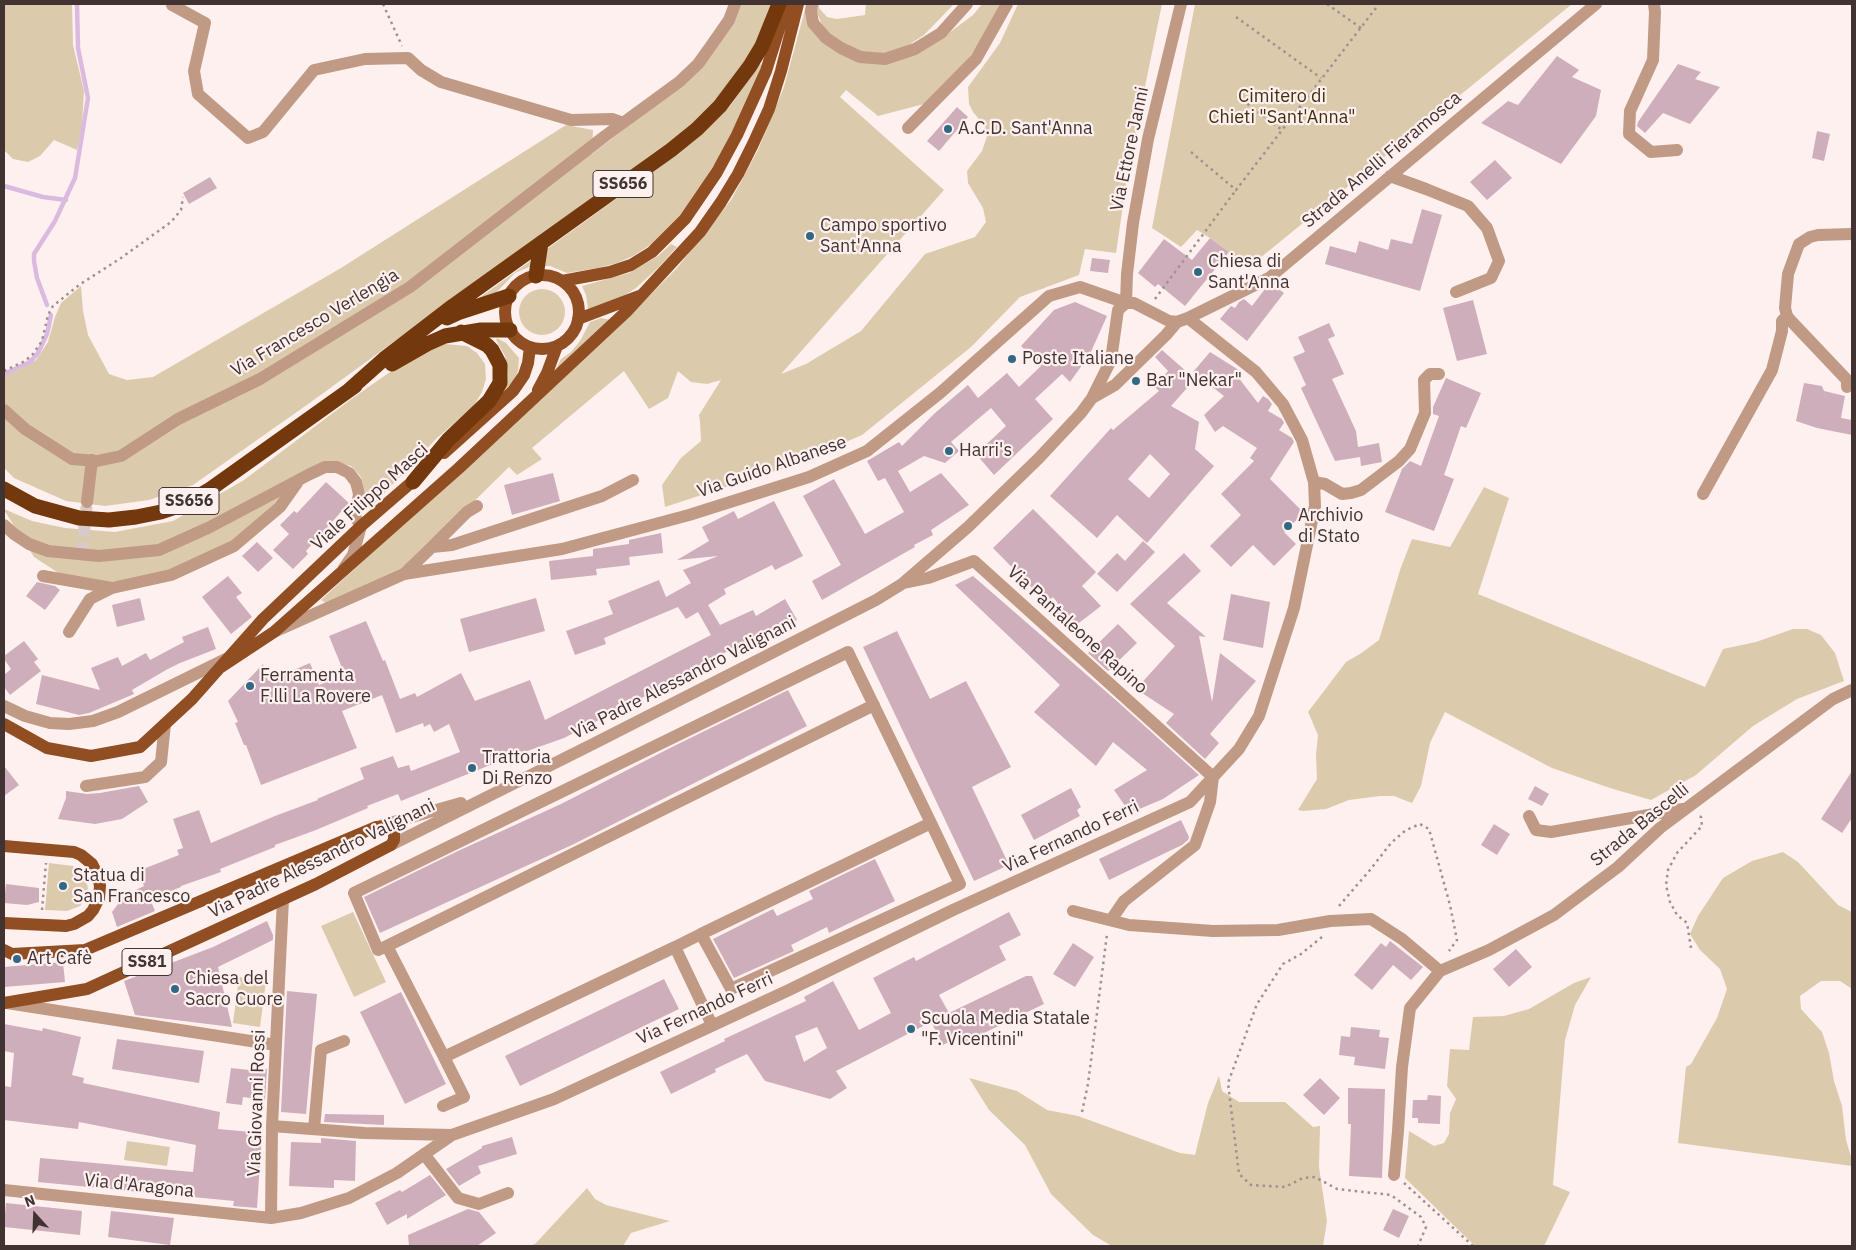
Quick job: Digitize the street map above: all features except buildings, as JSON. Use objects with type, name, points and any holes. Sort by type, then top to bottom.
[{"type":"highway","name":"SS656","points":[[348,391],[384,359],[454,306],[671,150],[697,129],[737,86],[762,46],[779,4]]},
{"type":"highway","points":[[536,276],[541,243]]},
{"type":"highway","name":"SS656","points":[[427,328],[460,312],[509,296]]},
{"type":"highway","name":"SS656","points":[[4,489],[35,506],[79,518],[109,520],[161,512],[185,504],[208,490],[348,391],[427,344],[461,332],[510,330]]},
{"type":"highway","points":[[413,482],[448,440],[489,401],[500,383],[500,365],[492,350],[480,341],[461,332]]},
{"type":"main road","points":[[562,281],[610,272],[631,265],[652,252],[685,219],[717,172],[737,135],[766,70],[787,4]]},
{"type":"main road","name":"Viale Filippo Masci","points":[[221,667],[274,632],[534,399],[643,294],[700,232],[721,202],[754,144],[776,90],[798,4]]},
{"type":"main road","points":[[545,275],[562,281],[574,293],[578,302],[578,319],[570,335],[557,346],[548,348],[530,347],[522,343],[510,330],[505,313],[509,296],[520,283],[536,276],[545,275]]},
{"type":"main road","name":"Viale Filippo Masci","points":[[578,319],[611,308],[643,294]]},
{"type":"main road","name":"Viale Filippo Masci","points":[[534,399],[547,373],[557,346]]},
{"type":"main road","name":"Viale Filippo Masci","points":[[4,724],[47,748],[92,756],[140,747],[192,699],[263,619],[360,526],[413,482],[513,391],[524,374],[528,363],[530,347]]},
{"type":"main road","points":[[383,825],[394,832],[395,837],[391,846]]},
{"type":"main road","name":"SS81","points":[[4,950],[12,954],[85,950],[383,825]]},
{"type":"main road","points":[[4,846],[74,852],[92,864],[98,876],[100,886],[99,898],[93,910],[88,916],[74,924],[66,926],[4,923]]},
{"type":"main road","name":"Via Padre Alessandro Valignani","points":[[4,1003],[87,989],[283,899],[391,846]]},
{"type":"street","name":"Via Francesco Verlengia","points":[[4,410],[25,429],[72,459],[97,461],[121,456],[178,419],[260,379],[410,287],[679,82],[698,64],[729,20],[735,4]]},
{"type":"street","points":[[812,4],[813,24],[826,38],[860,57],[884,59],[915,49],[941,34],[967,4]]},
{"type":"street","points":[[908,128],[976,59],[1007,4]]},
{"type":"street","name":"Via Ettore Janni","points":[[1126,303],[1130,248],[1148,139],[1181,4]]},
{"type":"street","name":"Strada Anelli Fieramosca","points":[[1182,320],[1269,278],[1596,4]]},
{"type":"street","points":[[1654,4],[1656,12],[1653,60],[1630,111],[1629,134],[1651,152],[1678,150]]},
{"type":"street","points":[[172,5],[205,23],[194,71],[198,94],[248,138],[263,132],[314,70],[365,60],[408,58],[421,70],[441,82],[459,88],[571,120],[612,120],[623,123]]},
{"type":"street","points":[[1390,176],[1468,206],[1487,228],[1500,261],[1491,278],[1456,292]]},
{"type":"street","points":[[1846,387],[1847,380],[1787,316],[1785,308],[1788,274],[1799,244],[1810,237],[1818,235],[1852,234]]},
{"type":"street","name":"Via Guido Albanese","points":[[274,632],[404,574],[562,549],[689,515],[809,477],[867,451],[940,393],[1049,296],[1080,287],[1126,303],[1134,303],[1161,318],[1182,320]]},
{"type":"street","name":"Via Padre Alessandro Valignani","points":[[391,846],[868,604],[902,584],[968,527],[1033,464],[1081,413],[1092,398],[1111,360],[1118,310],[1126,303]]},
{"type":"street","points":[[1703,494],[1772,370],[1782,331],[1782,321],[1787,316]]},
{"type":"street","points":[[1092,398],[1115,385],[1182,320]]},
{"type":"street","name":"Via Fernando Ferri","points":[[271,1218],[301,1213],[349,1198],[397,1173],[452,1135],[554,1098],[789,990],[962,906],[1190,802],[1238,749],[1259,716],[1294,608],[1315,506],[1314,482],[1302,440],[1279,398],[1256,372],[1182,320]]},
{"type":"street","points":[[1314,482],[1325,484],[1342,494],[1351,493],[1361,490],[1399,460],[1410,449],[1425,413],[1424,380],[1430,374],[1439,374]]},
{"type":"street","points":[[87,502],[92,460]]},
{"type":"street","points":[[4,524],[14,534],[29,544],[48,551],[99,556],[158,550],[210,527],[325,467],[337,467],[349,473],[356,482],[359,494],[355,517],[360,526],[353,555],[339,575]]},
{"type":"street","points":[[432,547],[452,545],[602,496],[633,480]]},
{"type":"street","points":[[69,632],[90,599],[112,588],[171,576],[234,546],[280,507],[299,481]]},
{"type":"street","points":[[432,547],[467,512],[477,506]]},
{"type":"street","name":"Via Guido Albanese","points":[[404,574],[432,547]]},
{"type":"street","name":"Via Pantaleone Rapino","points":[[902,584],[928,578],[974,561],[1213,777]]},
{"type":"street","points":[[43,576],[112,588]]},
{"type":"street","points":[[701,934],[731,989],[960,884],[931,823],[874,705],[848,652],[354,893],[378,950],[874,705]]},
{"type":"street","points":[[4,706],[25,716],[50,723],[69,724],[93,721],[118,712],[230,657]]},
{"type":"street","name":"Strada Bascelli","points":[[1438,970],[1489,950],[1554,915],[1618,867],[1660,828],[1833,699],[1852,690]]},
{"type":"street","points":[[86,786],[145,777],[161,762],[166,724]]},
{"type":"street","points":[[1111,920],[1124,902],[1195,845],[1210,802],[1213,777]]},
{"type":"street","points":[[383,825],[488,796]]},
{"type":"street","points":[[1529,816],[1536,830],[1551,832],[1686,809]]},
{"type":"street","points":[[444,1057],[931,823]]},
{"type":"street","name":"Via Giovanni Rossi","points":[[271,1218],[272,1126],[283,899]]},
{"type":"street","points":[[1073,911],[1129,925],[1213,931],[1278,930],[1330,921],[1370,919],[1402,939],[1438,970],[1410,1008],[1402,1067],[1394,1175]]},
{"type":"street","points":[[387,946],[464,1097],[444,1106]]},
{"type":"street","points":[[675,947],[712,1025]]},
{"type":"street","points":[[4,1003],[276,1045]]},
{"type":"street","points":[[314,1129],[321,1050],[344,1041]]},
{"type":"street","name":"Via Fernando Ferri","points":[[272,1126],[364,1133],[452,1135]]},
{"type":"street","points":[[424,1154],[458,1198],[479,1204],[508,1193]]},
{"type":"street","name":"Via d'Aragona","points":[[4,1190],[271,1218]]},
{"type":"path","points":[[382,4],[408,58]]},
{"type":"path","points":[[1327,4],[1361,28]]},
{"type":"path","points":[[1155,299],[1379,4]]},
{"type":"path","points":[[1236,17],[1321,78]]},
{"type":"path","points":[[1237,96],[1282,130]]},
{"type":"path","points":[[1191,152],[1236,190]]},
{"type":"path","points":[[4,371],[25,361],[33,354],[42,341],[48,316],[53,306],[72,290],[171,222],[181,210],[183,197]]},
{"type":"path","points":[[1686,809],[1700,817],[1702,826],[1677,853],[1668,870],[1666,885],[1670,902],[1677,915],[1687,923],[1691,948]]},
{"type":"path","points":[[1418,1246],[1426,1227],[1421,1217],[1391,1195],[1337,1188],[1315,1177],[1303,1178],[1285,1187],[1251,1185],[1239,1174],[1228,1083],[1257,1004],[1283,964],[1301,954],[1321,939],[1340,904],[1391,843],[1406,830],[1420,824],[1429,829],[1434,842],[1456,940],[1438,970]]},
{"type":"path","points":[[42,912],[46,862]]},
{"type":"path","points":[[1082,1112],[1088,1084],[1099,1003],[1105,940],[1111,920]]},
{"type":"path","points":[[1391,1195],[1394,1175]]},
{"type":"path","points":[[1394,1175],[1473,1246]]},
{"type":"green space","points":[[4,4],[72,4],[73,45],[84,91],[82,125],[77,150],[54,140],[40,156],[28,162],[13,159],[4,150]]},
{"type":"green space","points":[[739,4],[777,4],[762,41],[728,91],[676,140],[591,198],[311,402],[193,485],[149,500],[105,506],[66,501],[14,478],[4,468],[4,376],[36,360],[48,342],[61,303],[81,286],[83,311],[88,335],[109,374],[127,380],[153,377],[341,268],[566,125],[593,130],[592,154],[661,101]]},
{"type":"green space","points":[[817,4],[819,4],[819,8],[827,17],[837,19],[865,15],[866,4],[954,4],[924,35],[901,50],[870,56],[831,37],[822,25],[816,10]]},
{"type":"green space","points":[[982,4],[1001,4],[964,66],[924,104],[878,116],[846,90],[840,97],[944,190],[781,374],[806,364],[861,331],[925,254],[975,237],[986,222],[983,208],[968,183],[967,171],[982,151],[987,136],[985,126],[969,104],[968,87],[1000,43],[1018,4],[1162,4],[1129,164],[1116,253],[1085,249],[1079,275],[1020,297],[971,347],[862,435],[793,465],[665,507],[662,485],[681,458],[701,441],[699,415],[721,380],[707,384],[691,382],[678,371],[668,398],[649,409],[624,371],[532,448],[542,459],[517,475],[509,467],[402,572],[326,603],[321,600],[617,328],[677,268],[731,200],[758,150],[784,87],[806,6],[812,24],[873,61],[945,36],[973,15]]},
{"type":"green space","name":"Cimitero di Chieti \"Sant'Anna\"","points":[[1195,4],[1572,4],[1249,267],[1197,230],[1181,247],[1152,228]]},
{"type":"green space","points":[[760,64],[762,65],[753,90],[727,145],[683,214],[658,240],[633,256],[598,268],[567,273],[550,266],[529,267],[515,273],[493,296],[475,301],[695,140],[730,106]]},
{"type":"green space","points":[[671,244],[677,247],[636,288],[619,299],[588,309],[586,295],[582,286],[629,273],[658,256]]},
{"type":"green space","points":[[537,289],[547,289],[561,299],[565,312],[561,325],[555,331],[547,335],[537,335],[523,325],[519,317],[519,307],[529,293]]},
{"type":"green space","points":[[601,318],[611,320],[553,375],[561,359],[571,352],[580,341],[590,322]]},
{"type":"green space","points":[[497,338],[506,343],[519,358],[518,371],[512,383],[506,389],[507,367],[505,356],[496,340]]},
{"type":"green space","points":[[445,344],[467,346],[477,353],[485,364],[486,379],[482,392],[473,407],[437,438],[369,509],[361,477],[351,466],[332,462],[314,468],[275,509],[238,540],[178,569],[136,580],[94,583],[60,574],[34,557],[4,510],[32,521],[65,528],[115,532],[173,521],[244,480],[400,365],[427,350]]},
{"type":"green space","points":[[1484,487],[1509,498],[1478,594],[1705,687],[1723,649],[1756,642],[1793,629],[1807,629],[1821,635],[1835,653],[1844,681],[1797,699],[1753,726],[1696,775],[1651,800],[1552,768],[1445,712],[1430,743],[1421,786],[1412,803],[1394,796],[1380,796],[1349,800],[1326,809],[1298,810],[1317,779],[1316,755],[1318,735],[1308,712],[1346,662],[1379,640],[1400,570],[1412,539],[1450,547]]},
{"type":"green space","points":[[1783,852],[1798,862],[1838,905],[1852,912],[1852,989],[1840,981],[1821,981],[1800,996],[1801,1009],[1822,1032],[1829,1053],[1834,1081],[1842,1106],[1846,1140],[1852,1166],[1678,1143],[1686,1067],[1691,1064],[1717,1018],[1727,989],[1720,969],[1700,950],[1690,934],[1698,916],[1723,878],[1752,861]]},
{"type":"green space","points":[[49,863],[73,866],[84,875],[88,888],[80,906],[67,911],[45,910]]},
{"type":"green space","points":[[353,912],[386,982],[354,997],[321,926]]},
{"type":"green space","points":[[239,977],[266,981],[260,1027],[233,1023]]},
{"type":"green space","points":[[1591,977],[1575,1005],[1565,1040],[1553,1185],[1570,1192],[1544,1246],[1475,1246],[1405,1178],[1409,1131],[1434,1146],[1444,1143],[1449,1134],[1450,1113],[1456,1099],[1447,1086],[1450,1049],[1469,1050],[1473,1017],[1504,1016],[1529,1009],[1574,983]]},
{"type":"green space","points":[[1219,1076],[1222,1091],[1239,1102],[1285,1102],[1313,1127],[1320,1126],[1319,1167],[1327,1221],[1323,1246],[1112,1246],[1093,1235],[1051,1194],[1025,1145],[989,1110],[969,1078],[1017,1091],[1047,1110],[1078,1116],[1180,1153],[1195,1155],[1208,1103]]},
{"type":"green space","points":[[127,1141],[170,1147],[167,1166],[124,1160]]},
{"type":"green space","points":[[587,1188],[595,1199],[606,1205],[670,1221],[631,1233],[623,1246],[529,1246],[535,1244]]},
{"type":"waterway","points":[[47,305],[37,278],[34,254],[55,221],[75,178],[88,98],[78,48],[77,4]]},
{"type":"waterway","points":[[4,186],[43,197],[66,200]]},
{"type":"waterway","points":[[4,374],[30,362],[38,353],[47,334],[51,315]]},
{"type":"tunnel","points":[[82,554],[87,502]]},
{"type":"place","name":"A.C.D. Sant'Anna","points":[[948,129]]},
{"type":"place","name":"Campo sportivo Sant'Anna","points":[[810,236]]},
{"type":"place","name":"Chiesa di Sant'Anna","points":[[1198,272]]},
{"type":"place","name":"Poste Italiane","points":[[1012,359]]},
{"type":"place","name":"Bar \"Nekar\"","points":[[1136,381]]},
{"type":"place","name":"Harri's","points":[[949,451]]},
{"type":"place","name":"Archivio di Stato","points":[[1288,526]]},
{"type":"place","name":"Ferramenta F.lli La Rovere","points":[[250,686]]},
{"type":"place","name":"Trattoria Di Renzo","points":[[472,768]]},
{"type":"place","name":"Statua di San Francesco","points":[[63,886]]},
{"type":"place","name":"Art Cafè","points":[[17,959]]},
{"type":"place","name":"Chiesa del Sacro Cuore","points":[[175,989]]},
{"type":"place","name":"Scuola Media Statale \"F. Vicentini\"","points":[[911,1029]]}]
